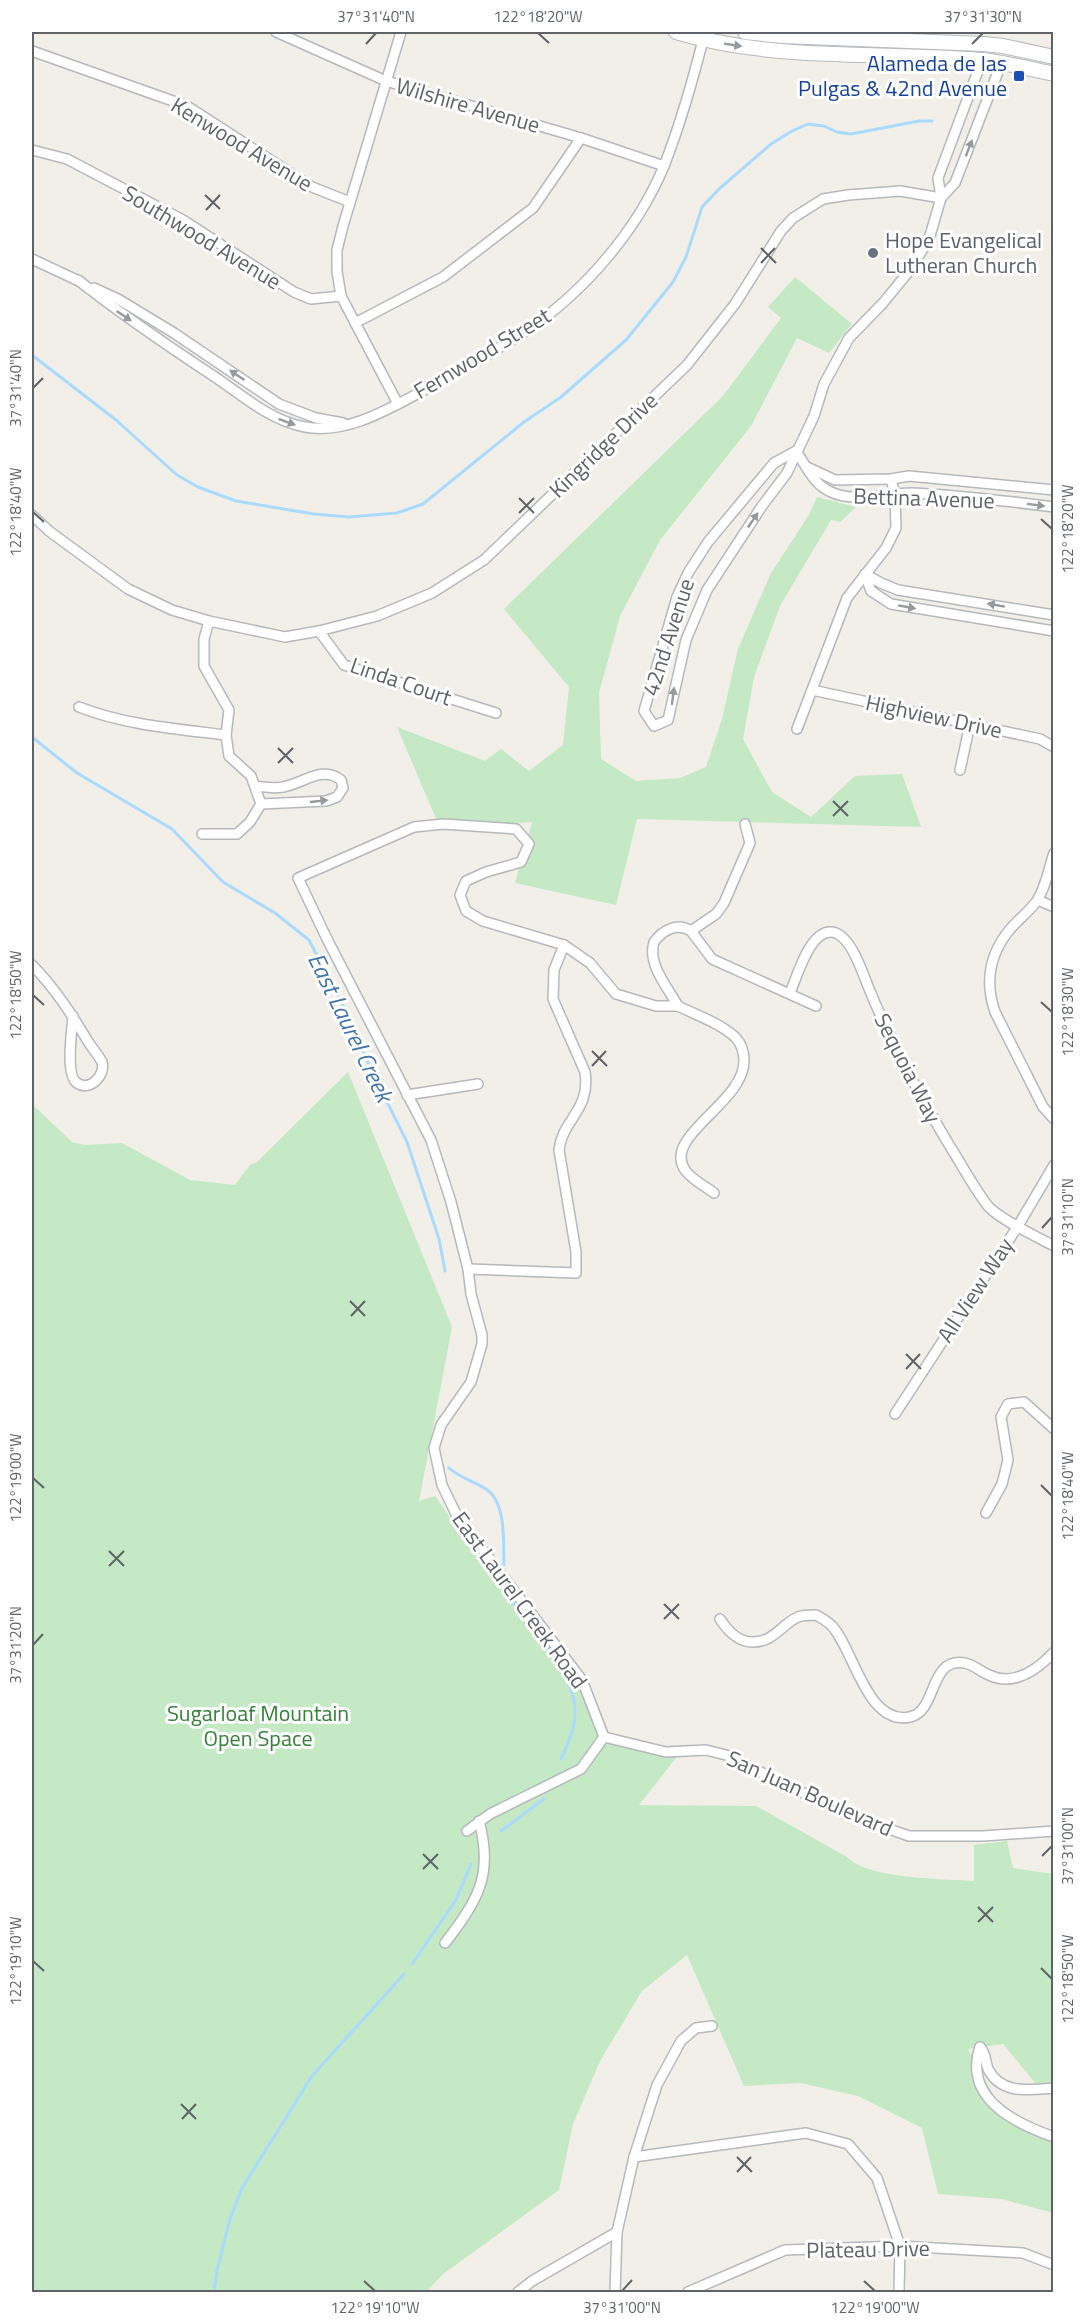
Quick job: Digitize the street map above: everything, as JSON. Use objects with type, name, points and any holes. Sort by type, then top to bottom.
[{"type":"main road","points":[[676,32],[780,52],[982,60],[1053,74]]},
{"type":"main road","points":[[745,32],[782,36],[983,38],[1003,46],[1053,57]]},
{"type":"main road","name":"42nd Avenue","points":[[1000,64],[1003,46],[1002,32]]},
{"type":"main road","name":"42nd Avenue","points":[[982,60],[983,38]]},
{"type":"street","name":"Wilshire Avenue","points":[[276,32],[386,81],[580,138],[663,166]]},
{"type":"street","points":[[398,404],[341,296],[337,271],[337,250],[401,32]]},
{"type":"street","points":[[843,55],[844,35]]},
{"type":"street","name":"Fernwood Street","points":[[78,280],[114,309],[272,416],[306,428],[325,429],[372,417],[491,353],[527,330],[571,296],[600,264],[632,223],[663,166],[704,36]]},
{"type":"street","name":"Kenwood Avenue","points":[[32,51],[187,106],[312,187],[350,202]]},
{"type":"street","name":"42nd Avenue","points":[[796,452],[774,463],[708,542],[688,573],[677,597],[644,711],[654,726],[668,720],[686,640],[707,590],[787,473],[814,416],[824,384],[838,357],[849,338],[883,303],[910,270],[929,239],[941,198],[938,178],[982,60]]},
{"type":"street","name":"42nd Avenue","points":[[941,198],[955,183],[1000,64]]},
{"type":"street","points":[[355,322],[443,277],[533,208],[580,138]]},
{"type":"street","name":"Southwood Avenue","points":[[32,150],[67,159],[183,220],[294,292],[311,299],[341,296]]},
{"type":"street","name":"Kingridge Drive","points":[[32,515],[48,531],[128,589],[172,610],[209,621],[285,637],[377,616],[432,593],[484,560],[687,365],[735,304],[781,231],[793,218],[823,199],[848,195],[900,191],[941,198]]},
{"type":"street","name":"Fernwood Street","points":[[32,259],[118,299],[290,410],[346,424]]},
{"type":"street","name":"Bettina Avenue","points":[[796,452],[814,481],[832,493],[869,498],[909,493],[949,495],[1053,507]]},
{"type":"street","name":"Bettina Avenue","points":[[807,467],[835,480],[891,479],[909,476],[1053,490]]},
{"type":"street","points":[[797,729],[847,598],[886,548],[896,528],[895,495],[891,479]]},
{"type":"street","points":[[865,574],[881,584],[898,590],[1053,615]]},
{"type":"street","points":[[865,574],[871,591],[891,604],[1053,632]]},
{"type":"street","points":[[202,834],[237,834],[250,822],[261,804],[251,776],[229,756],[226,735],[229,710],[204,666],[204,639],[209,621]]},
{"type":"street","name":"Linda Court","points":[[319,631],[345,665],[496,712]]},
{"type":"street","name":"Highview Drive","points":[[812,690],[1040,739],[1053,747]]},
{"type":"street","points":[[79,707],[99,715],[155,726],[226,735]]},
{"type":"street","points":[[960,770],[970,724]]},
{"type":"street","points":[[255,786],[284,787],[322,774],[334,774],[341,780],[343,788],[337,797],[326,801],[261,804]]},
{"type":"street","name":"East Laurel Creek Road","points":[[564,945],[483,921],[466,911],[460,896],[466,881],[486,872],[520,862],[529,844],[516,829],[443,824],[414,827],[298,878],[431,1140],[451,1202],[468,1269],[482,1344],[471,1382],[441,1425],[434,1448],[442,1485],[457,1516],[582,1680],[603,1737]]},
{"type":"street","points":[[691,931],[716,914],[724,903],[750,843],[745,824]]},
{"type":"street","points":[[1053,854],[1038,900],[1008,932],[993,956],[989,981],[990,996],[1043,1107],[1053,1119]]},
{"type":"street","points":[[1038,900],[1053,907]]},
{"type":"street","points":[[678,1006],[656,966],[652,947],[666,930],[677,927],[691,931],[712,959],[816,1006]]},
{"type":"street","name":"Sequoia Way","points":[[790,993],[808,948],[816,938],[836,933],[845,940],[853,952],[876,1005],[937,1125],[989,1208],[1053,1246]]},
{"type":"street","points":[[468,1269],[576,1274],[572,1225],[559,1150],[561,1140],[584,1098],[587,1084],[585,1072],[553,999],[554,970],[564,945],[590,963],[616,994],[656,1006],[678,1006],[732,1034],[742,1046],[744,1073],[736,1088],[692,1134],[682,1148],[684,1169],[714,1193]]},
{"type":"street","points":[[32,966],[46,980],[73,1016],[102,1064],[101,1075],[92,1085],[84,1086],[76,1083],[72,1076],[70,1064],[73,1016]]},
{"type":"street","points":[[407,1095],[478,1084]]},
{"type":"street","name":"All View Way","points":[[895,1414],[1018,1226],[1053,1165]]},
{"type":"street","points":[[987,1513],[1002,1484],[1008,1460],[1001,1417],[1008,1404],[1024,1402],[1053,1429]]},
{"type":"street","points":[[720,1619],[730,1634],[742,1641],[754,1641],[767,1639],[799,1616],[816,1615],[832,1626],[872,1698],[881,1708],[897,1717],[912,1717],[921,1710],[928,1701],[940,1673],[948,1666],[963,1663],[992,1677],[1010,1679],[1027,1675],[1053,1652]]},
{"type":"street","points":[[467,1831],[479,1821],[581,1769],[603,1737]]},
{"type":"street","name":"San Juan Boulevard","points":[[603,1737],[666,1752],[706,1750],[726,1755],[846,1814],[909,1836],[983,1836],[1053,1831]]},
{"type":"street","points":[[445,1944],[479,1893],[484,1869],[483,1836],[479,1821]]},
{"type":"street","points":[[615,2292],[617,2232],[634,2157],[657,2085],[681,2041],[696,2028],[712,2026]]},
{"type":"street","points":[[1053,2088],[1016,2090],[999,2083],[989,2070],[984,2051],[980,2047],[977,2074],[990,2102],[1026,2127],[1053,2137]]},
{"type":"street","points":[[634,2157],[806,2133],[848,2144],[877,2178],[900,2246],[899,2292]]},
{"type":"street","points":[[518,2292],[532,2281],[617,2232]]},
{"type":"street","name":"Plateau Drive","points":[[688,2292],[785,2250],[900,2246],[1023,2253],[1053,2265]]},
{"type":"green space","points":[[795,277],[852,324],[829,353],[797,338],[751,426],[660,540],[620,616],[599,693],[601,759],[636,781],[680,778],[706,767],[722,719],[738,649],[771,573],[809,515],[817,497],[856,507],[840,522],[831,520],[780,606],[754,677],[743,739],[772,792],[811,817],[855,776],[902,774],[921,827],[637,819],[616,905],[515,883],[532,822],[440,828],[397,727],[485,761],[501,749],[529,771],[563,745],[569,687],[504,609],[723,396],[781,318],[768,307]]},
{"type":"green space","name":"Sugarloaf Mountain Open Space","points":[[348,1072],[452,1327],[419,1501],[435,1496],[470,1547],[585,1678],[607,1733],[647,1745],[683,1749],[639,1805],[756,1806],[857,1864],[888,1874],[974,1881],[974,1845],[1007,1841],[1013,1868],[1053,1874],[1053,2082],[1037,2085],[1003,2044],[968,2049],[995,2098],[1032,2126],[1053,2133],[1053,2213],[1002,2199],[938,2194],[922,2128],[858,2096],[801,2083],[744,2086],[687,1955],[642,1991],[600,2061],[573,2124],[559,2190],[443,2274],[426,2292],[32,2292],[32,1104],[72,1142],[85,1145],[122,1143],[190,1180],[235,1185],[250,1165],[257,1162]]},
{"type":"waterway","points":[[32,355],[116,420],[177,475],[198,487],[236,501],[314,514],[349,517],[397,513],[423,504],[524,422],[561,397],[626,340],[673,282],[686,257],[702,207],[719,189],[771,144],[808,124],[851,134],[919,121],[932,121]]},
{"type":"waterway","name":"East Laurel Creek","points":[[32,737],[77,773],[172,829],[223,882],[275,913],[309,940],[345,1010],[373,1074],[407,1142],[439,1239],[445,1271]]},
{"type":"waterway","name":"East Laurel Creek","points":[[449,1468],[493,1495],[501,1513],[504,1565]]},
{"type":"waterway","name":"East Laurel Creek","points":[[503,1590],[548,1647],[567,1679],[573,1695],[574,1723],[561,1759]]},
{"type":"waterway","name":"East Laurel Creek","points":[[501,1831],[544,1799]]},
{"type":"waterway","name":"East Laurel Creek","points":[[412,1964],[456,1900],[471,1864]]},
{"type":"waterway","name":"East Laurel Creek","points":[[214,2292],[230,2219],[242,2188],[312,2076],[404,1974]]},
{"type":"place","name":"Alameda de las Pulgas & 42nd Avenue","points":[[1019,76]]},
{"type":"place","name":"Hope Evangelical Lutheran Church","points":[[873,253]]}]
